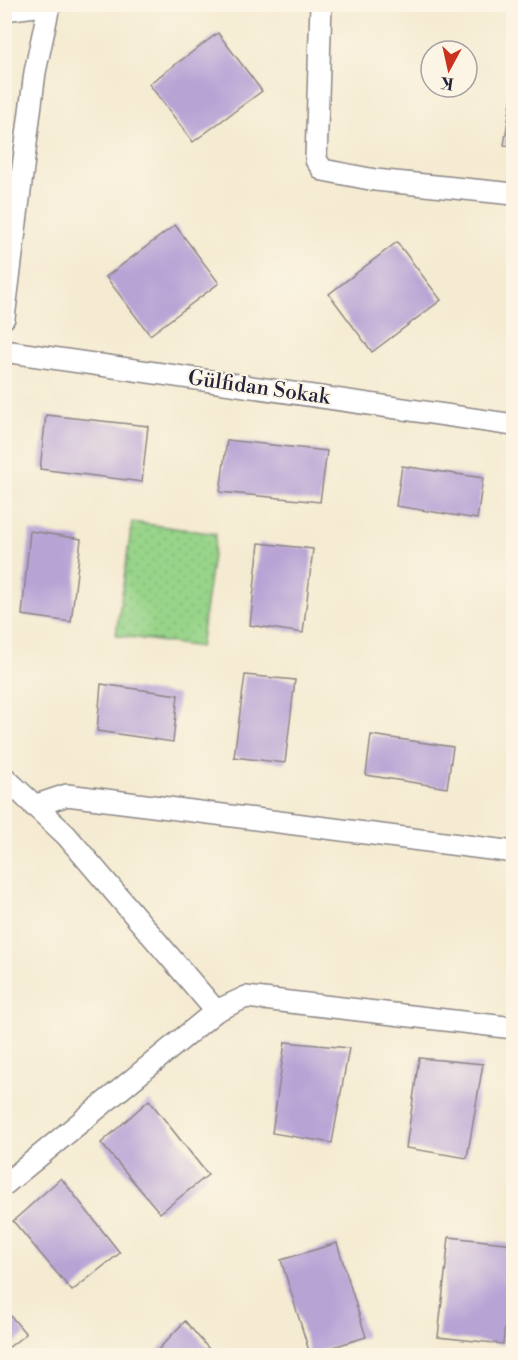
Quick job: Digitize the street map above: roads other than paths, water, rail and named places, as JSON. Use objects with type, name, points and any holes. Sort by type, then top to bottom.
[{"type":"street","points":[[321,4],[316,160],[323,170],[375,180],[513,194]]},
{"type":"street","points":[[4,10],[51,5],[35,72],[4,318]]},
{"type":"street","name":"Gülfidan Sokak","points":[[4,351],[513,425]]},
{"type":"street","points":[[4,777],[66,835],[216,1011]]},
{"type":"street","points":[[34,806],[67,795],[513,852]]},
{"type":"street","points":[[4,1185],[216,1011],[246,997],[513,1028]]}]
